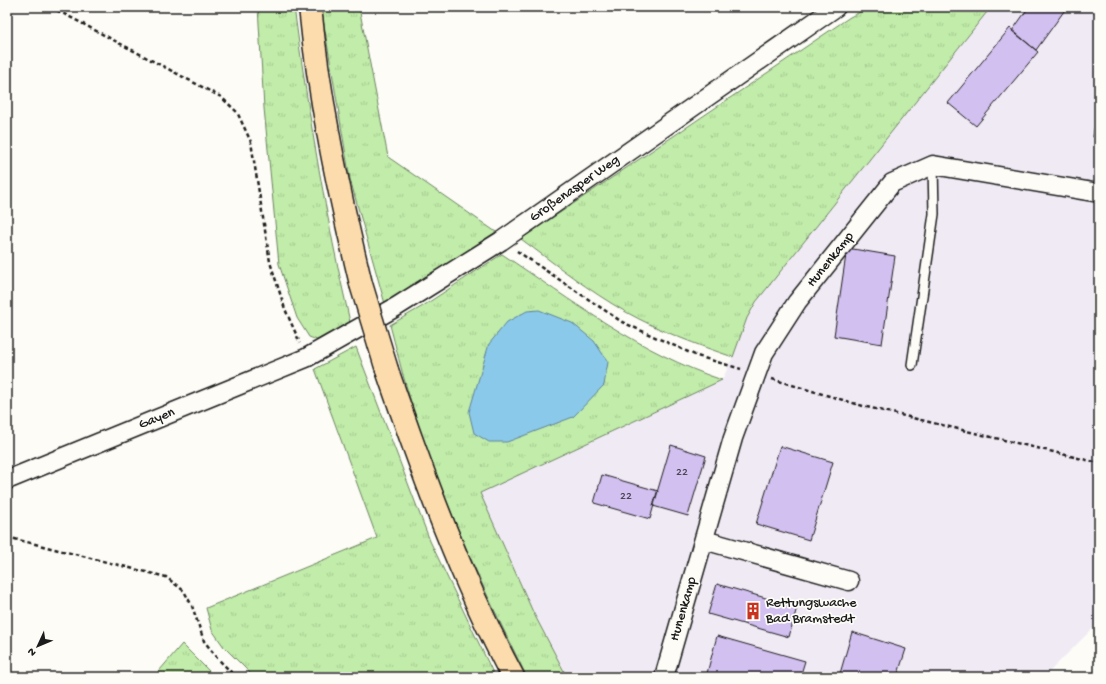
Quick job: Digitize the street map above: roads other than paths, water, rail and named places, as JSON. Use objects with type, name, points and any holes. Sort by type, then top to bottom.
[{"type":"main road","points":[[310,7],[326,120],[341,200],[361,284],[386,370],[448,537],[513,677]]},
{"type":"street","name":"Großenasper Weg","points":[[306,358],[396,307],[501,241],[836,7]]},
{"type":"street","points":[[933,165],[1099,193]]},
{"type":"street","name":"Hunenkamp","points":[[664,677],[733,438],[764,353],[797,302],[892,183],[933,165]]},
{"type":"street","name":"Gayen","points":[[7,480],[306,358]]},
{"type":"street","points":[[704,540],[849,581]]},
{"type":"lane","points":[[912,365],[934,214],[933,165]]},
{"type":"water","points":[[539,310],[572,323],[594,341],[608,362],[604,385],[573,417],[507,442],[489,442],[474,433],[469,412],[489,344],[507,322],[527,311]]},
{"type":"place","name":"Rettungswache Bad Bramstedt","points":[[753,611]]}]
